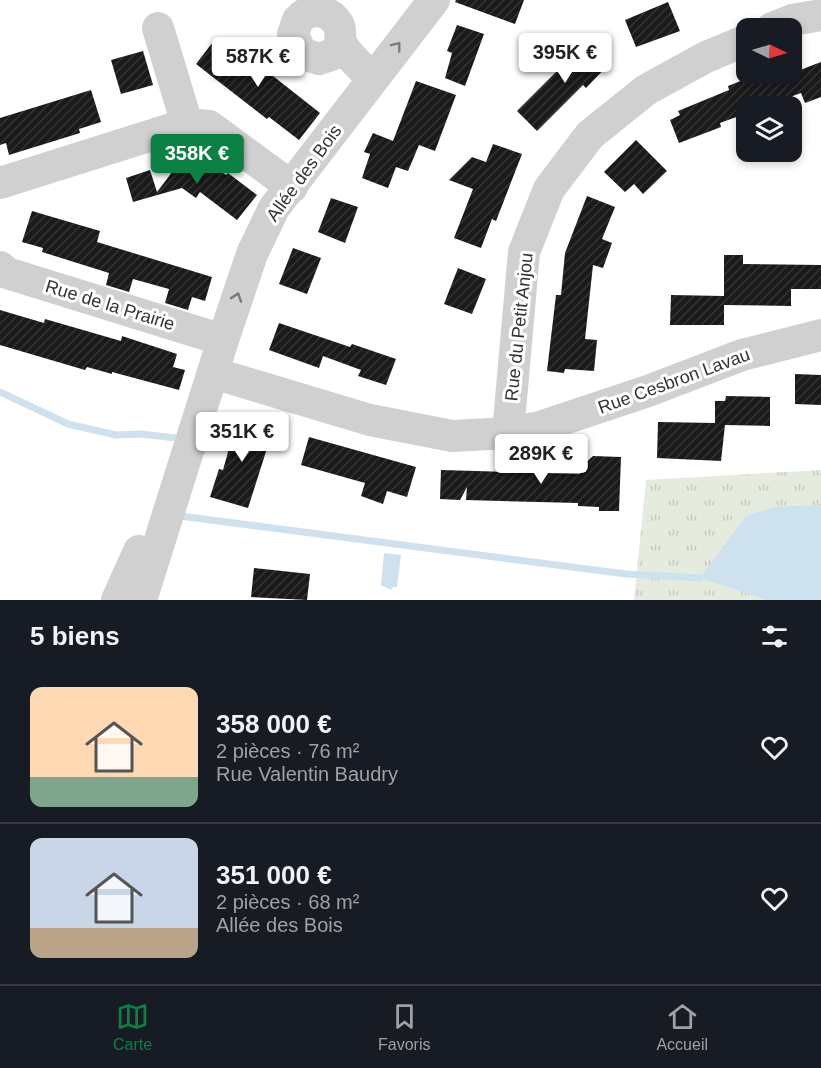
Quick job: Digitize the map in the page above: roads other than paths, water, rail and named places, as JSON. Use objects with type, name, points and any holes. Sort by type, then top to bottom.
[{"type":"street","name":"Allée des Bois","points":[[141,600],[252,254],[274,208],[434,0]]},
{"type":"street","points":[[158,28],[187,124]]},
{"type":"street","points":[[341,42],[361,68],[372,78]]},
{"type":"street","name":"Rue du Petit Anjou","points":[[508,433],[524,252],[549,189],[590,135],[646,90],[706,57],[736,45]]},
{"type":"street","points":[[0,183],[187,124],[209,126],[292,187]]},
{"type":"street","name":"Rue de la Prairie","points":[[0,267],[7,273],[223,340]]},
{"type":"street","name":"Rue Cesbron Lavau","points":[[213,373],[370,420],[452,436],[508,433],[540,427],[648,391],[742,355],[821,335]]},
{"type":"street","name":"Allée des Bois","points":[[117,600],[145,539],[183,471]]},
{"type":"water","points":[[821,505],[821,600],[767,600],[700,578],[746,516],[774,507]]},
{"type":"water","points":[[384,553],[401,555],[397,587],[391,590],[381,585]]},
{"type":"waterway","points":[[0,392],[68,424],[116,435],[141,434],[176,438]]},
{"type":"waterway","points":[[180,516],[626,574],[700,578]]}]
